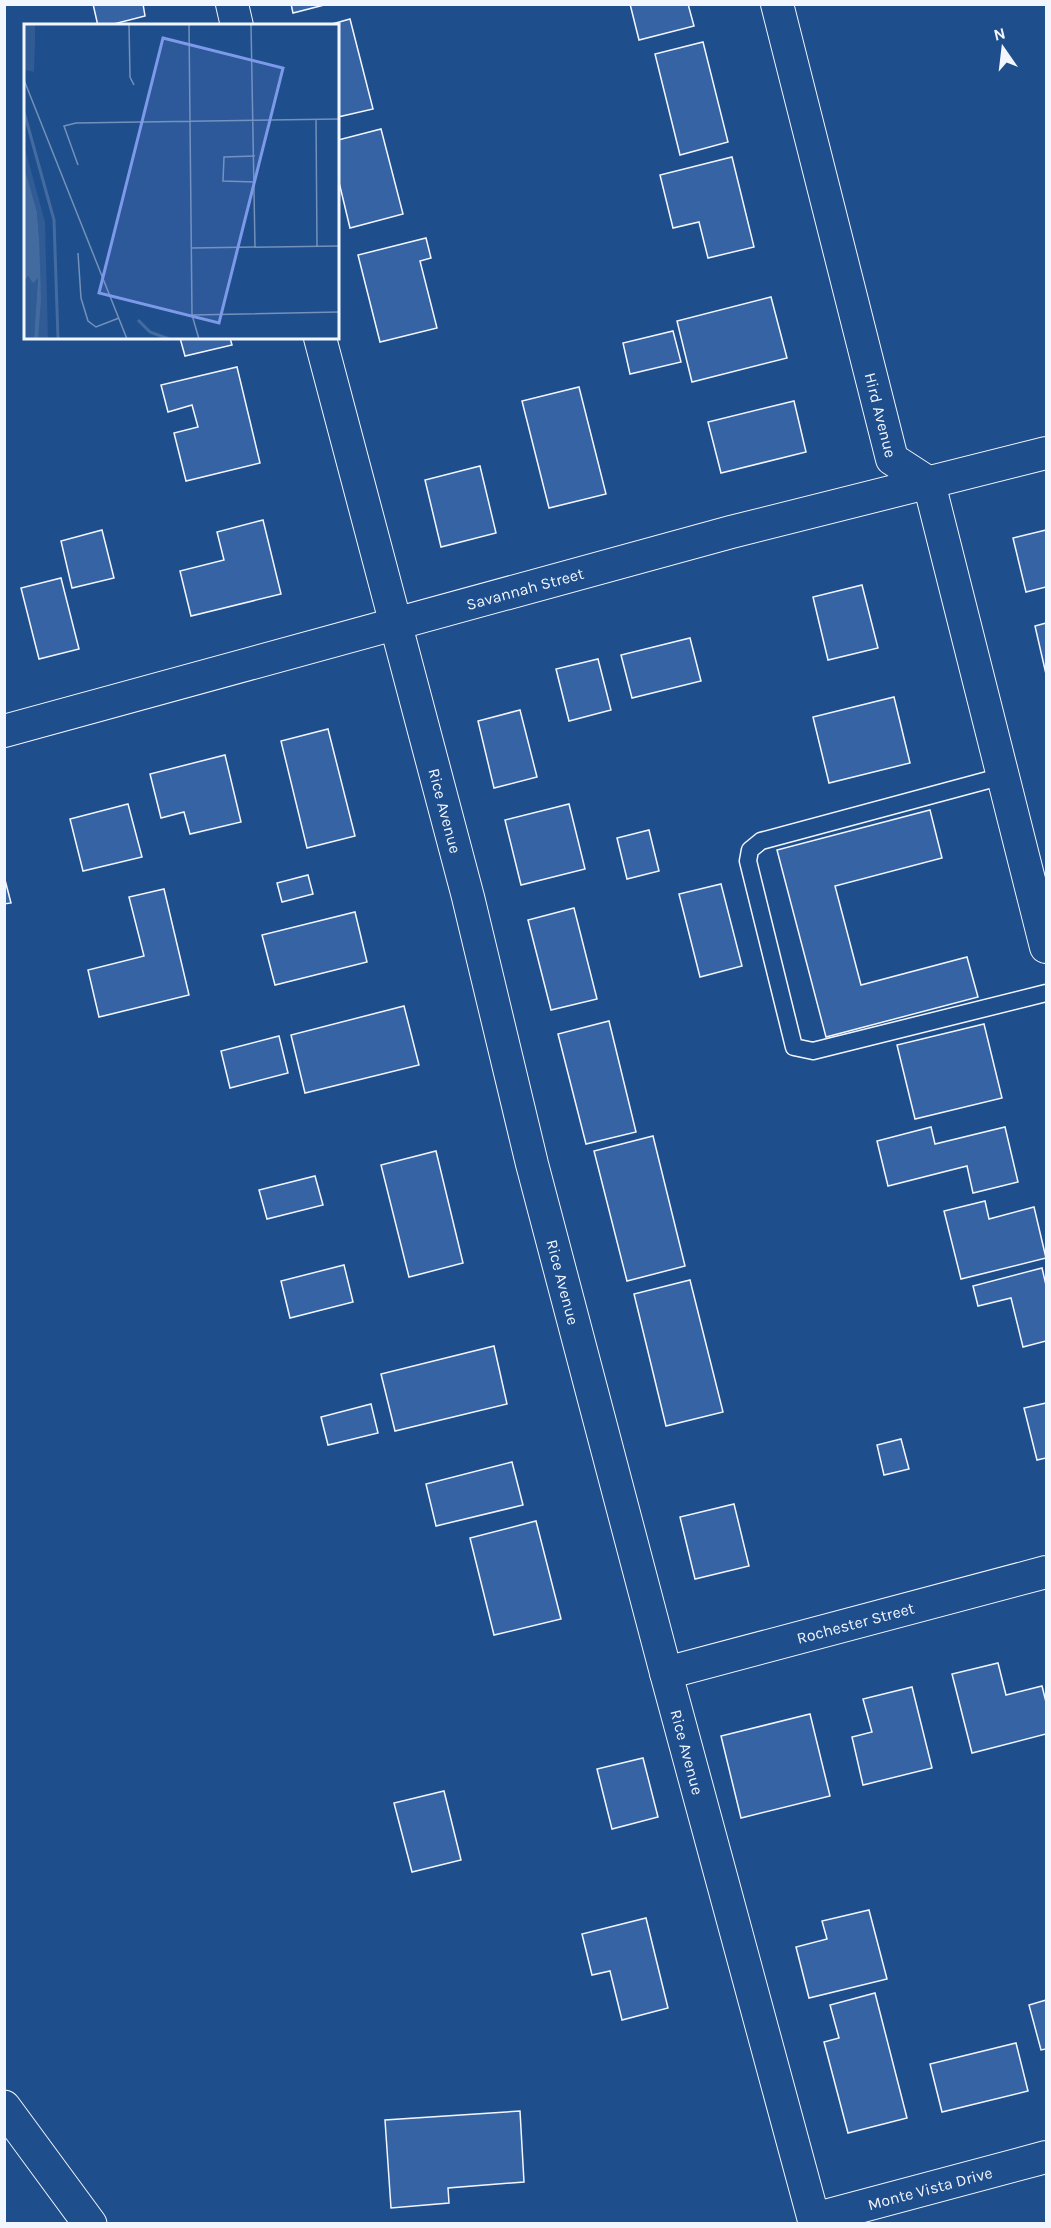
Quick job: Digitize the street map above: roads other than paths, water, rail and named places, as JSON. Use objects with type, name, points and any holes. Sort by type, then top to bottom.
[{"type":"street","points":[[232,4],[237,24]]},
{"type":"street","name":"Hird Avenue","points":[[777,4],[892,459],[929,483]]},
{"type":"street","name":"Rice Avenue","points":[[320,339],[468,897],[532,1164],[814,2221]]},
{"type":"street","name":"Savannah Street","points":[[4,731],[731,532],[1047,453]]},
{"type":"street","points":[[929,483],[1047,947]]},
{"type":"street","name":"Rochester Street","points":[[666,1673],[1047,1572]]},
{"type":"street","points":[[4,2108],[90,2223]]},
{"type":"street","name":"Monte Vista Drive","points":[[814,2221],[1047,2157]]},
{"type":"lane","points":[[1003,776],[761,841],[750,850],[748,861],[794,1047],[799,1050],[813,1051],[1047,993]]}]
